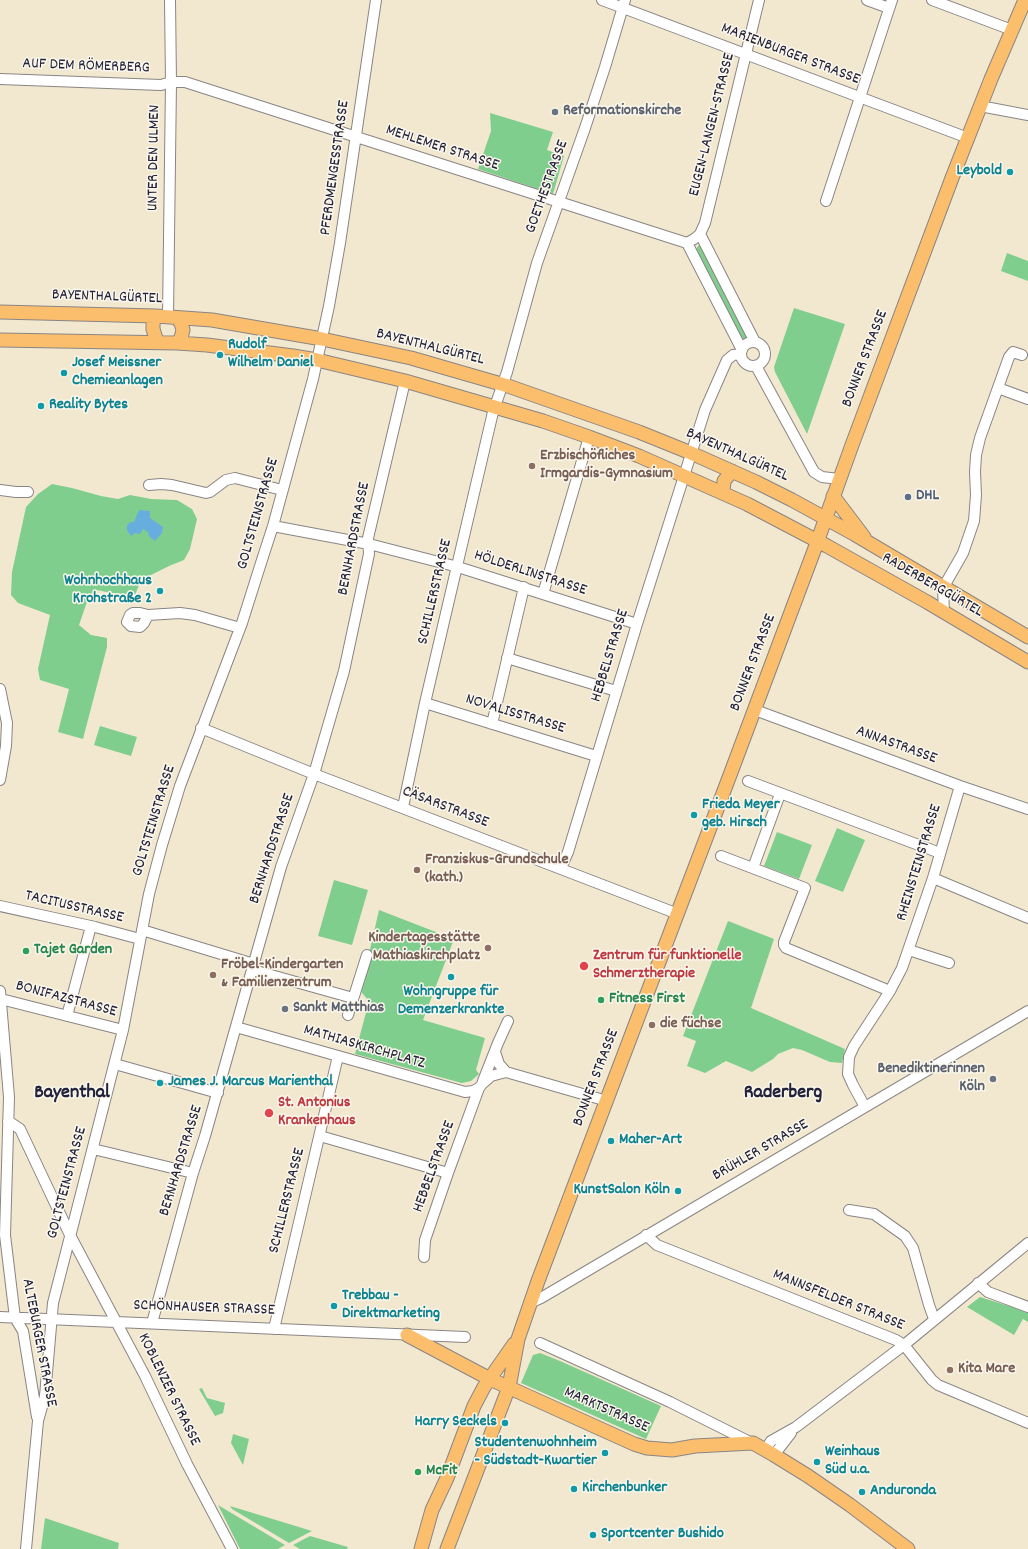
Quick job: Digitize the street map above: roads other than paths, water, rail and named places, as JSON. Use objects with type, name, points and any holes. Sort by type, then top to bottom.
[{"type":"main road","name":"BONNER STRASSE","points":[[446,1549],[499,1383],[518,1339],[530,1302],[755,710],[826,519],[839,479],[980,106],[1025,0]]},
{"type":"main road","name":"BAYENTHALGÜRTEL","points":[[0,312],[167,317],[212,320],[322,339],[411,358],[503,384],[585,412],[691,453],[806,507],[826,519]]},
{"type":"main road","points":[[157,342],[153,329],[153,323],[167,317],[181,323],[181,338],[177,343]]},
{"type":"main road","points":[[0,340],[157,342],[207,345],[317,360],[405,381],[495,406],[589,437],[685,475],[723,492],[818,541]]},
{"type":"main road","points":[[723,492],[724,481],[732,471]]},
{"type":"main road","points":[[806,507],[822,504],[828,501],[834,494],[867,542]]},
{"type":"main road","name":"RADERBERGGÜRTEL","points":[[826,519],[1028,637]]},
{"type":"main road","name":"RADERBERGGÜRTEL","points":[[818,541],[944,612],[1028,662]]},
{"type":"main road","name":"SCHÖNHAUSER STRASSE","points":[[407,1335],[499,1383]]},
{"type":"main road","name":"BONNER STRASSE","points":[[499,1383],[518,1339]]},
{"type":"main road","name":"BONNER STRASSE","points":[[421,1549],[432,1510],[447,1478],[474,1406],[484,1387],[499,1383]]},
{"type":"main road","name":"MARKTSTRASSE","points":[[499,1383],[634,1444],[647,1448],[672,1450],[695,1446],[753,1444],[770,1452],[850,1504],[908,1549]]},
{"type":"street","name":"UNTER DEN ULMEN","points":[[167,317],[171,82],[170,0]]},
{"type":"street","name":"PFERDMENGESSTRASSE","points":[[322,339],[340,243],[376,0]]},
{"type":"street","name":"MARIENBURGER STRASSE","points":[[602,0],[624,4],[746,54],[968,138]]},
{"type":"street","name":"EUGEN-LANGEN-STRASSE","points":[[700,234],[705,223],[759,0]]},
{"type":"street","points":[[826,201],[891,4],[867,0]]},
{"type":"street","points":[[932,0],[1012,30]]},
{"type":"street","name":"GOETHESTRASSE","points":[[503,384],[537,263],[585,128],[624,4]]},
{"type":"street","name":"AUF DEM RÖMERBERG","points":[[0,79],[153,85],[171,82]]},
{"type":"street","name":"MEHLEMER STRASSE","points":[[171,82],[185,82],[687,243]]},
{"type":"street","points":[[980,106],[1028,115]]},
{"type":"street","points":[[755,342],[700,234],[687,243],[742,352],[746,363],[756,366],[817,476],[822,478],[839,479]]},
{"type":"street","name":"GOLTSTEINSTRASSE","points":[[52,1320],[53,1303],[123,1030],[152,882],[162,845],[201,728],[240,628],[273,526],[322,339]]},
{"type":"street","points":[[742,352],[747,344],[755,342],[762,345],[765,351],[765,358],[756,366]]},
{"type":"street","name":"HEBBELSTRASSE","points":[[561,868],[570,845],[616,691],[685,475],[704,410],[727,360],[733,355],[742,352]]},
{"type":"street","points":[[944,612],[943,588],[963,552],[972,526],[976,495],[974,472],[980,438],[1009,357],[1013,352],[1022,355]]},
{"type":"street","name":"BERNHARDSTRASSE","points":[[152,1323],[192,1173],[218,1093],[281,867],[314,774],[344,671],[369,554],[368,538],[405,381]]},
{"type":"street","name":"SCHILLERSTRASSE","points":[[402,807],[495,406],[503,384]]},
{"type":"street","points":[[998,388],[1028,399]]},
{"type":"street","points":[[543,594],[589,437]]},
{"type":"street","points":[[149,486],[161,484],[172,485],[206,493],[210,492],[226,480],[235,478],[282,490]]},
{"type":"street","points":[[0,490],[28,492]]},
{"type":"street","name":"HÖLDERLINSTRASSE","points":[[273,526],[369,544],[458,567],[637,624]]},
{"type":"street","points":[[492,724],[524,587]]},
{"type":"street","points":[[148,615],[188,614],[240,628]]},
{"type":"street","points":[[507,658],[616,691]]},
{"type":"street","points":[[0,689],[7,723],[6,746],[0,780]]},
{"type":"street","name":"NOVALISSTRASSE","points":[[425,703],[596,756]]},
{"type":"street","name":"ANNASTRASSE","points":[[755,710],[960,786],[1028,809]]},
{"type":"street","name":"CÄSARSTRASSE","points":[[201,728],[314,774],[678,914]]},
{"type":"street","points":[[748,781],[940,853]]},
{"type":"street","name":"RHEINSTEINSTRASSE","points":[[865,1107],[848,1074],[849,1057],[854,1046],[890,991],[909,950],[960,786]]},
{"type":"street","points":[[753,868],[780,794]]},
{"type":"street","points":[[721,856],[805,888],[784,942],[786,948],[890,991]]},
{"type":"street","points":[[932,878],[1028,918]]},
{"type":"street","name":"TACITUSSTRASSE","points":[[0,906],[91,926],[141,935],[254,967]]},
{"type":"street","points":[[67,1016],[91,926]]},
{"type":"street","points":[[909,950],[949,963]]},
{"type":"street","name":"MATHIASKIRCHPLATZ","points":[[348,1015],[366,955]]},
{"type":"street","points":[[254,967],[353,998]]},
{"type":"street","name":"BONIFAZSTRASSE","points":[[0,995],[67,1016],[123,1030]]},
{"type":"street","name":"ALTEBURGER STRASSE","points":[[0,995],[9,1097],[3,1174],[5,1235],[15,1318],[23,1331],[38,1421]]},
{"type":"street","name":"BRÜHLER STRASSE","points":[[530,1302],[547,1294],[1028,1011]]},
{"type":"street","points":[[480,1086],[508,1021]]},
{"type":"street","name":"MATHIASKIRCHPLATZ","points":[[236,1027],[465,1092],[473,1092],[491,1076],[506,1072]]},
{"type":"street","points":[[495,1052],[499,1064],[506,1072],[607,1101]]},
{"type":"street","name":"SCHILLERSTRASSE","points":[[274,1329],[338,1056]]},
{"type":"street","points":[[114,1064],[218,1093]]},
{"type":"street","name":"HEBBELSTRASSE","points":[[424,1257],[424,1240],[480,1086]]},
{"type":"street","name":"KOBLENZER STRASSE","points":[[8,1121],[20,1129],[70,1235],[117,1323],[187,1464],[232,1549]]},
{"type":"street","points":[[320,1136],[448,1172]]},
{"type":"street","points":[[93,1149],[192,1173]]},
{"type":"street","points":[[849,1210],[874,1214],[905,1236],[913,1248],[929,1305],[935,1319]]},
{"type":"street","name":"MANNSFELDER STRASSE","points":[[646,1235],[657,1245],[896,1340],[904,1345],[932,1380],[938,1385],[1028,1423]]},
{"type":"street","points":[[770,1452],[771,1441],[796,1427],[904,1345],[1028,1243]]},
{"type":"street","points":[[978,1283],[988,1292],[1028,1306]]},
{"type":"street","name":"SCHÖNHAUSER STRASSE","points":[[0,1317],[465,1337]]},
{"type":"street","name":"ALTEBURGER STRASSE","points":[[26,1549],[38,1421],[44,1396],[52,1320]]},
{"type":"street","name":"MARKTSTRASSE","points":[[540,1343],[664,1399],[753,1444]]},
{"type":"water","points":[[139,510],[150,511],[150,518],[163,527],[162,533],[155,541],[149,536],[148,532],[143,529],[140,534],[135,533],[131,536],[127,530],[127,525],[134,522]]},
{"type":"place","name":"Reformationskirche","points":[[555,112]]},
{"type":"place","name":"Leybold","points":[[1010,172]]},
{"type":"place","name":"Rudolf Wilhelm Daniel","points":[[220,355]]},
{"type":"place","name":"Josef Meissner Chemieanlagen","points":[[64,373]]},
{"type":"place","name":"Reality Bytes","points":[[41,406]]},
{"type":"place","name":"Erzbischöfliches Irmgardis-Gymnasium","points":[[532,466]]},
{"type":"place","name":"DHL","points":[[908,497]]},
{"type":"place","name":"Wohnhochhaus Krohstraße 2","points":[[160,591]]},
{"type":"place","name":"Frieda Meyer geb. Hirsch","points":[[694,815]]},
{"type":"place","name":"Franziskus-Grundschule (kath.)","points":[[417,870]]},
{"type":"place","name":"Kindertagesstätte Mathiaskirchplatz","points":[[488,948]]},
{"type":"place","name":"Tajet Garden","points":[[26,951]]},
{"type":"place","name":"Zentrum für funktionelle Schmerztherapie","points":[[584,966]]},
{"type":"place","name":"Fröbel-Kindergarten & Familienzentrum","points":[[213,975]]},
{"type":"place","name":"Wohngruppe für Demenzerkrankte","points":[[451,977]]},
{"type":"place","name":"Fitness First","points":[[601,1000]]},
{"type":"place","name":"Sankt Matthias","points":[[285,1009]]},
{"type":"place","name":"die füchse","points":[[652,1025]]},
{"type":"place","name":"Benediktinerinnen Köln","points":[[993,1079]]},
{"type":"place","name":"James J. Marcus Marienthal","points":[[160,1083]]},
{"type":"place","name":"St. Antonius Krankenhaus","points":[[269,1113]]},
{"type":"place","name":"Maher-Art","points":[[611,1141]]},
{"type":"place","name":"KunstSalon Köln","points":[[678,1191]]},
{"type":"place","name":"Trebbau - Direktmarketing","points":[[334,1306]]},
{"type":"place","name":"Kita Mare","points":[[950,1370]]},
{"type":"place","name":"Harry Seckels","points":[[505,1423]]},
{"type":"place","name":"Studentenwohnheim - Südstadt-Kwartier","points":[[605,1453]]},
{"type":"place","name":"Weinhaus Süd u.a.","points":[[817,1462]]},
{"type":"place","name":"McFit","points":[[418,1472]]},
{"type":"place","name":"Kirchenbunker","points":[[574,1489]]},
{"type":"place","name":"Anduronda","points":[[862,1492]]},
{"type":"place","name":"Sportcenter Bushido","points":[[593,1535]]},
{"type":"district","name":"Bayenthal","points":[[72,1094]]},
{"type":"district","name":"Raderberg","points":[[783,1094]]}]
